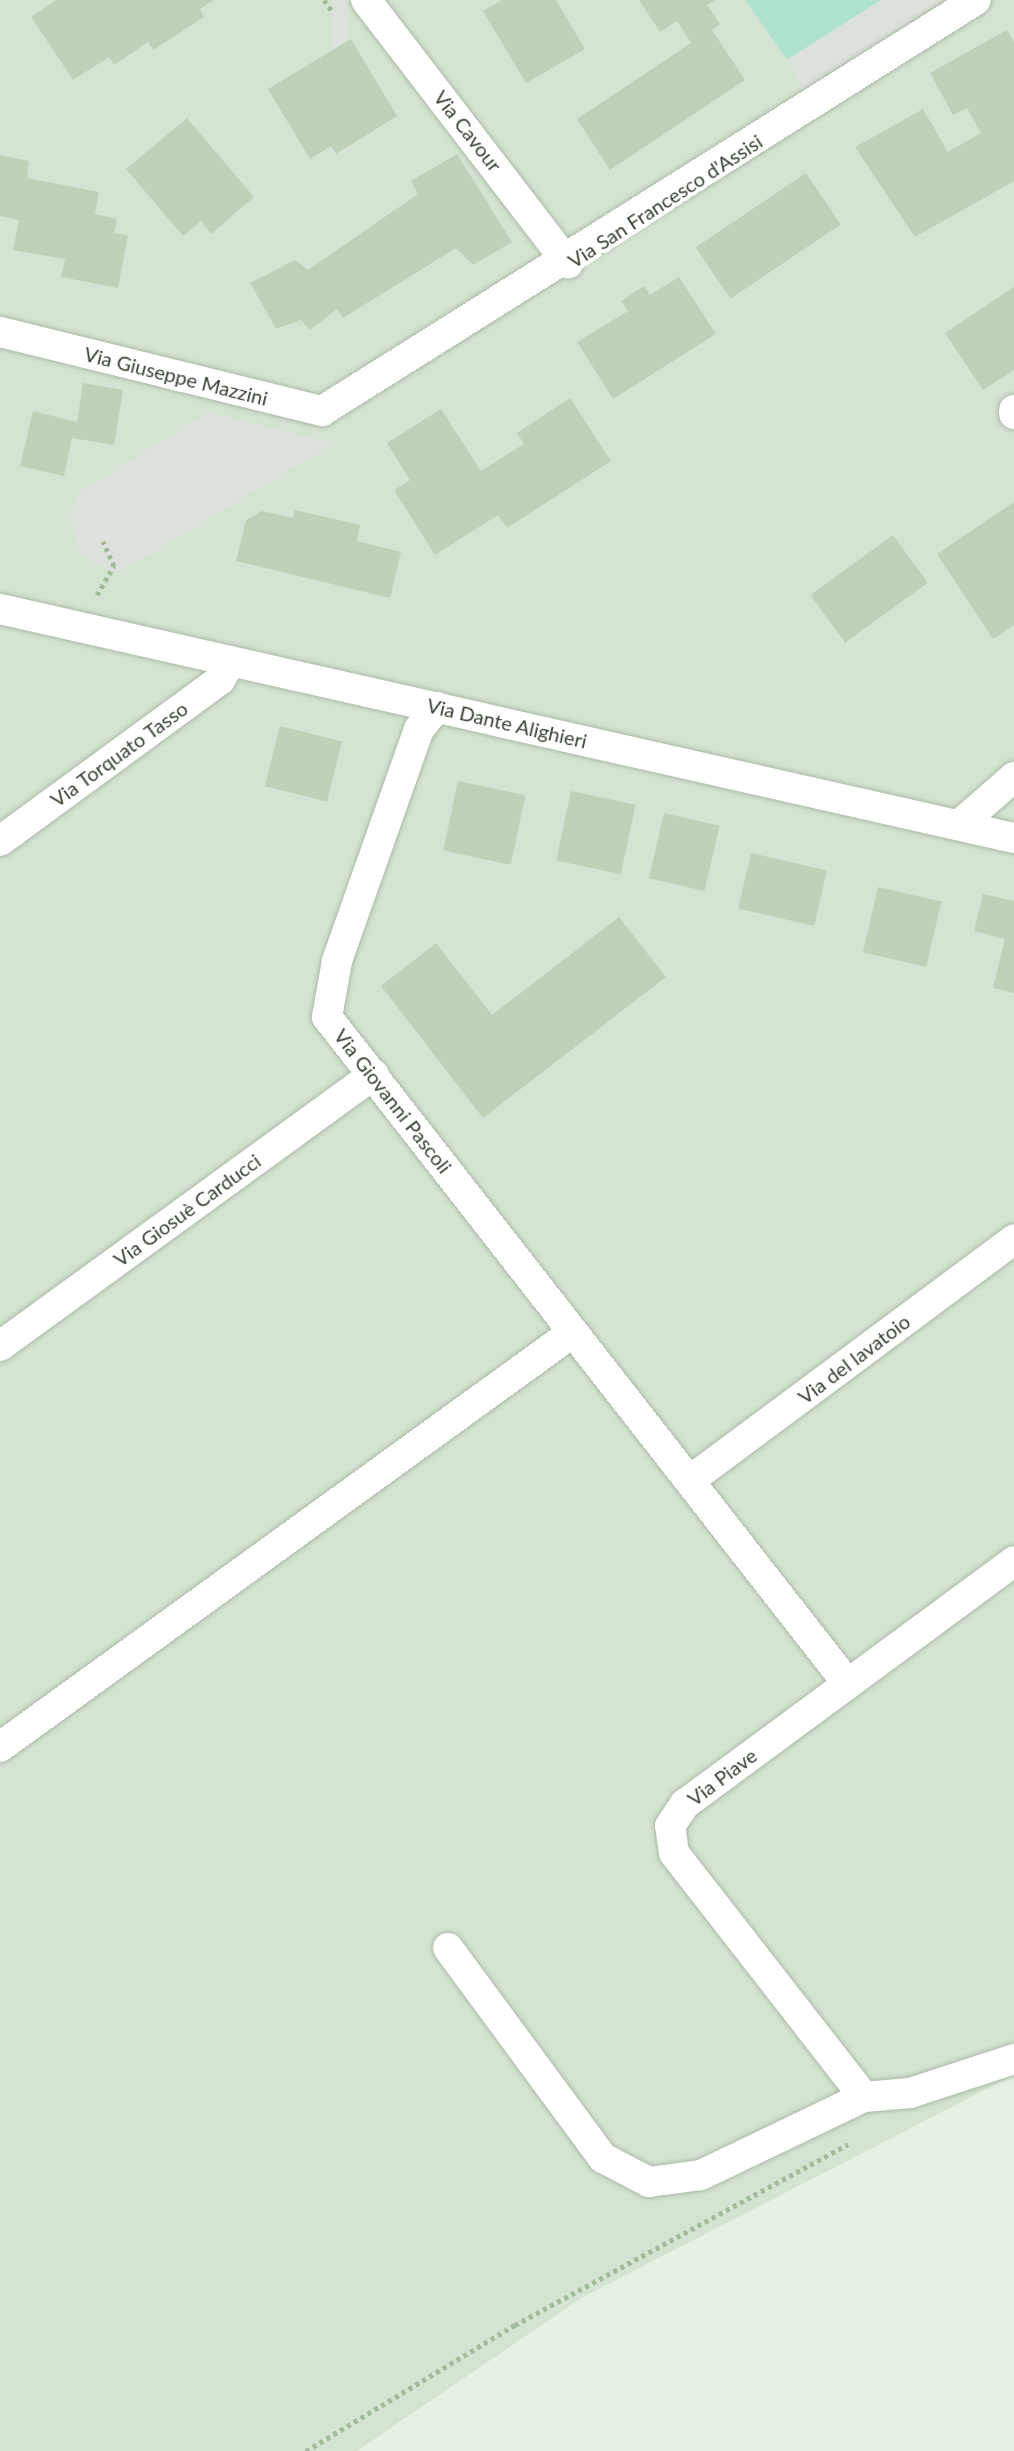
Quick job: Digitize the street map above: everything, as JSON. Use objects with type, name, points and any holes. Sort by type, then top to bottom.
[{"type":"street","name":"Via Cavour","points":[[366,0],[568,263]]},
{"type":"street","name":"Via San Francesco d'Assisi","points":[[351,399],[976,0]]},
{"type":"street","name":"Via Giuseppe Mazzini","points":[[0,332],[322,411],[351,399]]},
{"type":"street","name":"Via Dante Alighieri","points":[[0,609],[1014,838]]},
{"type":"street","name":"Via Torquato Tasso","points":[[0,841],[220,680],[231,661]]},
{"type":"street","name":"Via Giovanni Pascoli","points":[[437,707],[419,729],[337,961],[327,1017],[572,1333],[693,1478],[848,1684]]},
{"type":"street","points":[[959,825],[1014,777]]},
{"type":"street","name":"Via Giosuè Carducci","points":[[0,1346],[374,1074]]},
{"type":"street","name":"Via del lavatoio","points":[[693,1478],[1014,1240]]},
{"type":"street","points":[[0,1747],[572,1333]]},
{"type":"street","name":"Via Piave","points":[[864,2097],[832,2064],[670,1840],[685,1804],[1014,1561]]},
{"type":"street","points":[[448,1948],[603,2158],[624,2174],[649,2182],[701,2175],[864,2097],[910,2093],[1014,2059]]},
{"type":"path","points":[[324,0],[342,23]]},
{"type":"path","points":[[92,603],[114,566],[103,541]]},
{"type":"path","points":[[306,2451],[529,2317],[846,2151],[864,2097]]},
{"type":"shaded area","points":[[0,0],[745,0],[787,60],[881,0],[1014,0],[1014,2075],[583,2297],[357,2451],[0,2451]]},
{"type":"shaded area","points":[[331,0],[347,0],[347,153],[331,153]]},
{"type":"shaded area","points":[[881,0],[944,0],[805,89],[787,60]]},
{"type":"shaded area","points":[[208,413],[334,443],[117,574],[80,555],[70,514],[82,491]]},
{"type":"green space","points":[[745,0],[881,0],[787,60]]},
{"type":"building","points":[[56,0],[214,0],[200,9],[204,17],[153,50],[148,42],[114,65],[109,57],[73,80],[31,17]]},
{"type":"building","points":[[502,0],[556,0],[585,49],[526,83],[483,11]]},
{"type":"building","points":[[639,0],[715,0],[707,5],[720,24],[712,30],[745,80],[610,170],[577,119],[691,43],[677,21],[660,32]]},
{"type":"building","points":[[1007,30],[1014,42],[1014,181],[915,237],[855,147],[923,109],[948,152],[981,133],[967,108],[953,115],[930,73]]},
{"type":"building","points":[[351,39],[397,116],[336,154],[331,146],[310,159],[268,89]]},
{"type":"building","points":[[187,118],[254,197],[211,234],[201,221],[183,236],[126,169]]},
{"type":"building","points":[[457,154],[512,242],[473,265],[456,248],[343,318],[337,309],[310,330],[301,320],[276,329],[250,283],[295,260],[308,270],[418,194],[411,181]]},
{"type":"building","points":[[0,155],[29,161],[27,178],[99,192],[95,214],[117,219],[114,233],[128,235],[118,288],[61,277],[65,259],[13,250],[19,220],[0,216]]},
{"type":"building","points":[[806,173],[841,224],[730,299],[696,247]]},
{"type":"building","points":[[679,277],[716,334],[613,399],[577,342],[628,311],[621,301],[644,286],[650,295]]},
{"type":"building","points":[[1014,287],[1014,370],[983,390],[945,333]]},
{"type":"building","points":[[83,383],[123,390],[114,445],[72,438],[64,476],[20,466],[33,411],[77,422]]},
{"type":"building","points":[[570,398],[611,461],[507,528],[498,515],[435,555],[394,490],[410,480],[387,443],[441,409],[481,471],[524,444],[517,433]]},
{"type":"building","points":[[1014,502],[1014,625],[993,639],[937,554]]},
{"type":"building","points":[[295,510],[360,525],[357,541],[401,552],[390,598],[236,561],[246,520],[262,511],[293,518]]},
{"type":"building","points":[[893,535],[928,583],[845,643],[810,595]]},
{"type":"building","points":[[280,726],[342,741],[327,802],[265,786]]},
{"type":"building","points":[[458,781],[525,795],[511,865],[443,850]]},
{"type":"building","points":[[571,791],[636,805],[621,874],[556,860]]},
{"type":"building","points":[[664,813],[720,826],[704,891],[649,878]]},
{"type":"building","points":[[751,853],[827,871],[814,926],[738,909]]},
{"type":"building","points":[[878,887],[941,902],[926,967],[863,952]]},
{"type":"building","points":[[983,894],[1014,901],[1014,993],[993,988],[1005,939],[974,931]]},
{"type":"building","points":[[619,917],[666,977],[483,1118],[381,986],[436,943],[492,1015]]}]
